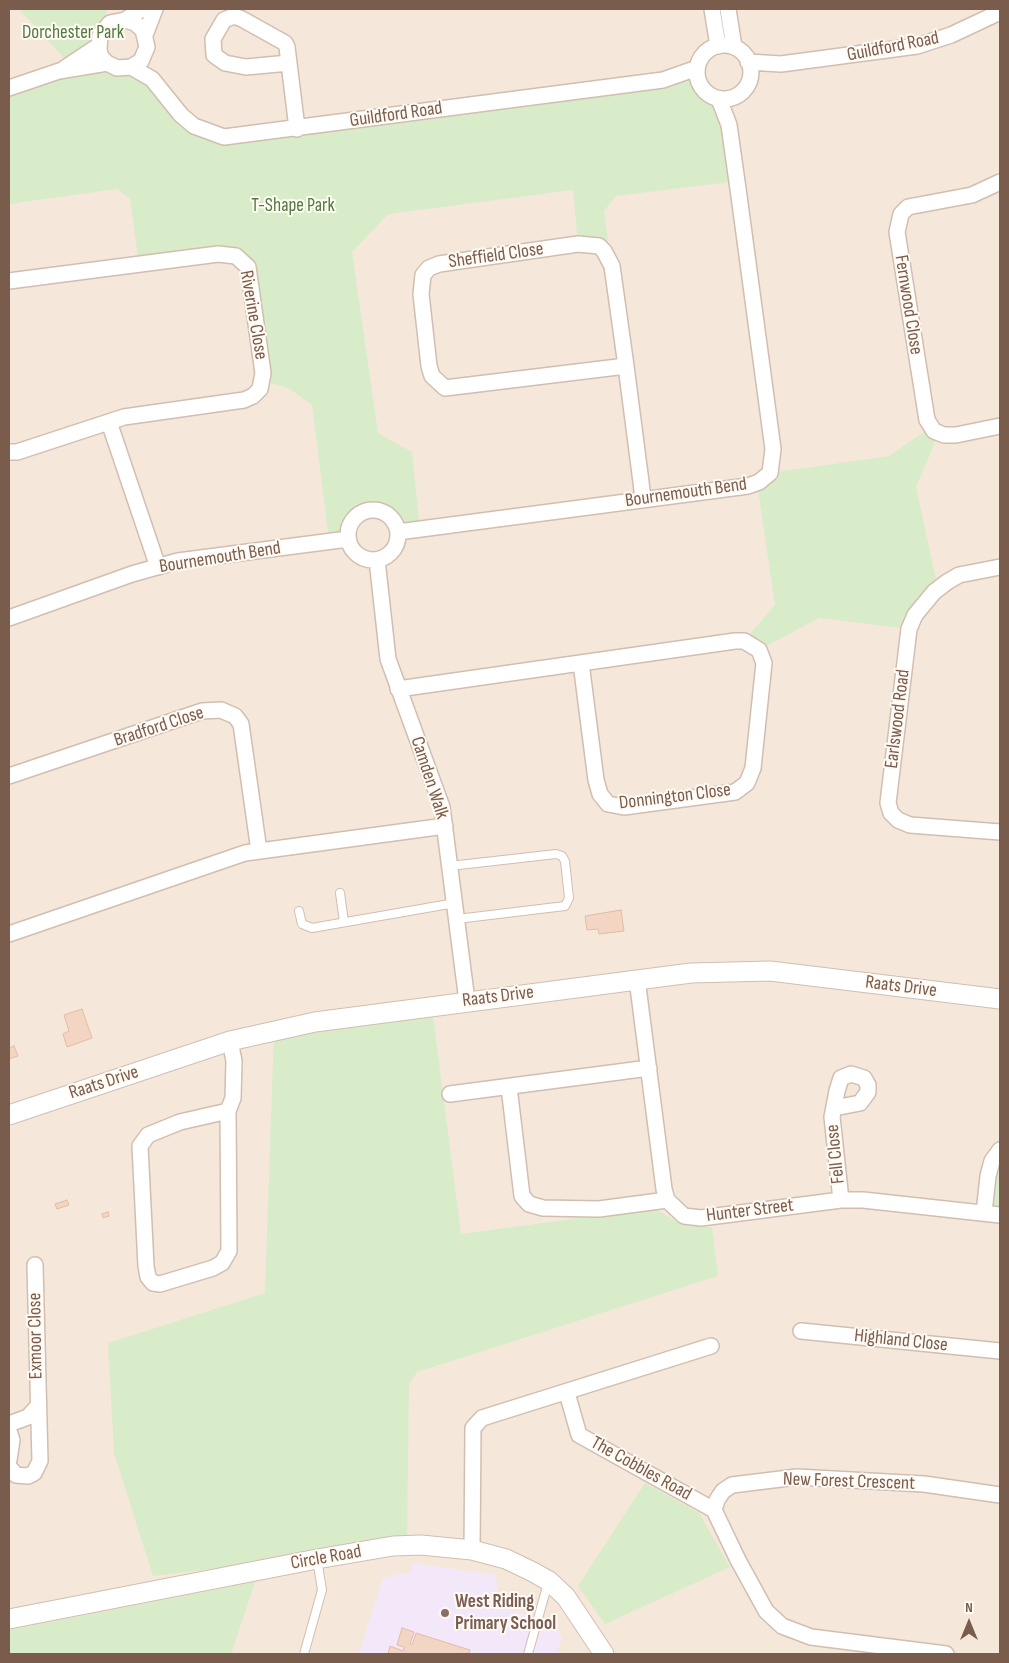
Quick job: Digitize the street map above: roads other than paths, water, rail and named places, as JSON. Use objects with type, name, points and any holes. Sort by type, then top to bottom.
[{"type":"street","points":[[125,20],[142,9]]},
{"type":"street","points":[[146,36],[135,23],[125,20],[117,21],[104,28],[100,34],[98,46],[101,57],[107,63],[117,68],[131,67],[141,61],[145,53],[146,36],[155,9]]},
{"type":"street","points":[[712,9],[718,46]]},
{"type":"street","points":[[728,9],[734,48]]},
{"type":"street","name":"Guildford Road","points":[[748,62],[781,64],[917,46],[951,35],[1000,12]]},
{"type":"street","points":[[289,63],[246,67],[225,63],[214,55],[213,38],[224,20],[234,16],[242,18],[286,43],[289,63],[297,129]]},
{"type":"street","points":[[59,71],[98,46]]},
{"type":"street","points":[[718,46],[734,48],[740,51],[748,62],[750,79],[742,92],[735,97],[719,99],[709,95],[699,84],[697,68],[704,54],[718,46]]},
{"type":"street","name":"Guildford Road","points":[[145,53],[152,79]]},
{"type":"street","points":[[9,88],[59,71],[107,63]]},
{"type":"street","name":"Guildford Road","points":[[750,79],[781,64]]},
{"type":"street","name":"Guildford Road","points":[[131,67],[152,79],[182,115],[194,126],[209,134],[224,138],[663,80],[697,68]]},
{"type":"street","name":"Guildford Road","points":[[663,80],[699,84]]},
{"type":"street","name":"Bournemouth Bend","points":[[729,125],[735,97]]},
{"type":"street","name":"Bournemouth Bend","points":[[398,532],[748,486],[760,482],[770,472],[773,461],[729,125],[719,99]]},
{"type":"street","name":"Fernwood Close","points":[[1000,182],[972,195],[908,207],[901,214],[896,232],[927,420],[934,431],[944,435],[956,435],[1000,426]]},
{"type":"street","name":"Sheffield Close","points":[[626,366],[445,388],[432,376],[430,366],[421,294],[423,275],[430,268],[439,264],[586,244],[599,246],[608,254],[612,266],[626,366],[643,500]]},
{"type":"street","name":"Riverine Close","points":[[9,281],[218,254],[236,256],[248,267],[263,373],[260,389],[253,396],[244,400],[141,414],[109,422],[17,452],[9,452]]},
{"type":"street","points":[[109,422],[158,566]]},
{"type":"street","points":[[368,510],[383,512],[390,516],[398,532],[395,547],[387,556],[376,560],[359,556],[350,546],[348,539],[351,523],[359,514],[368,510]]},
{"type":"street","name":"Bournemouth Bend","points":[[9,618],[158,566],[178,561],[348,539]]},
{"type":"street","name":"Camden Walk","points":[[376,560],[388,659],[434,781],[445,826],[467,1001]]},
{"type":"street","name":"Earlswood Road","points":[[1000,567],[960,575],[947,582],[929,598],[915,615],[909,630],[888,803],[891,813],[898,820],[910,824],[1000,832]]},
{"type":"street","name":"Donnington Close","points":[[398,689],[581,663],[735,642],[752,644],[763,656],[764,668],[753,768],[747,783],[735,792],[624,807],[608,804],[600,794],[596,780],[581,663]]},
{"type":"street","name":"Bradford Close","points":[[9,776],[202,712],[221,710],[235,716],[241,724],[259,851]]},
{"type":"street","points":[[9,934],[245,853],[445,826]]},
{"type":"street","name":"Raats Drive","points":[[9,1114],[230,1041],[315,1022],[637,979],[718,971],[770,971],[1000,999]]},
{"type":"street","points":[[508,1086],[522,1196],[529,1204],[543,1208],[599,1209],[667,1200],[637,979]]},
{"type":"street","points":[[228,1111],[180,1122],[148,1135],[140,1146],[146,1266],[148,1277],[153,1283],[160,1284],[213,1268],[226,1258],[230,1240],[228,1111],[233,1098],[234,1061],[230,1041]]},
{"type":"street","points":[[450,1094],[649,1068]]},
{"type":"street","name":"Fell Close","points":[[834,1108],[832,1137],[841,1200]]},
{"type":"street","points":[[984,1213],[988,1176],[992,1161],[1000,1150]]},
{"type":"street","name":"Hunter Street","points":[[667,1200],[684,1216],[701,1218],[841,1200],[863,1200],[1000,1215]]},
{"type":"street","name":"Exmoor Close","points":[[9,1467],[16,1475],[24,1477],[34,1473],[40,1461],[36,1407],[34,1265]]},
{"type":"street","name":"Highland Close","points":[[801,1331],[1000,1351]]},
{"type":"street","points":[[472,1550],[473,1428],[482,1418],[711,1346]]},
{"type":"street","name":"The Cobbles Road","points":[[566,1393],[579,1434],[714,1510]]},
{"type":"street","name":"Exmoor Close","points":[[9,1424],[28,1417],[36,1407]]},
{"type":"street","points":[[9,1431],[12,1447],[9,1460]]},
{"type":"street","name":"New Forest Crescent","points":[[714,1510],[717,1500],[727,1487],[758,1480],[797,1477],[924,1484],[1000,1495]]},
{"type":"street","points":[[714,1510],[766,1611],[782,1626],[811,1637],[946,1654]]},
{"type":"street","name":"Circle Road","points":[[9,1619],[317,1559],[407,1545],[472,1550],[506,1559],[549,1581],[571,1604],[604,1654]]},
{"type":"lane","points":[[450,866],[556,854],[562,856],[565,861],[570,898],[565,906],[457,920]]},
{"type":"lane","points":[[340,893],[344,922]]},
{"type":"lane","points":[[300,911],[302,924],[309,928],[455,903]]},
{"type":"lane","points":[[304,1654],[322,1590],[317,1559]]},
{"type":"lane","points":[[528,1654],[549,1581]]},
{"type":"place","name":"West Riding Primary School","points":[[445,1613]]},
{"type":"park label","name":"Dorchester Park","points":[[73,33]]},
{"type":"park label","name":"T-Shape Park","points":[[293,206]]}]
